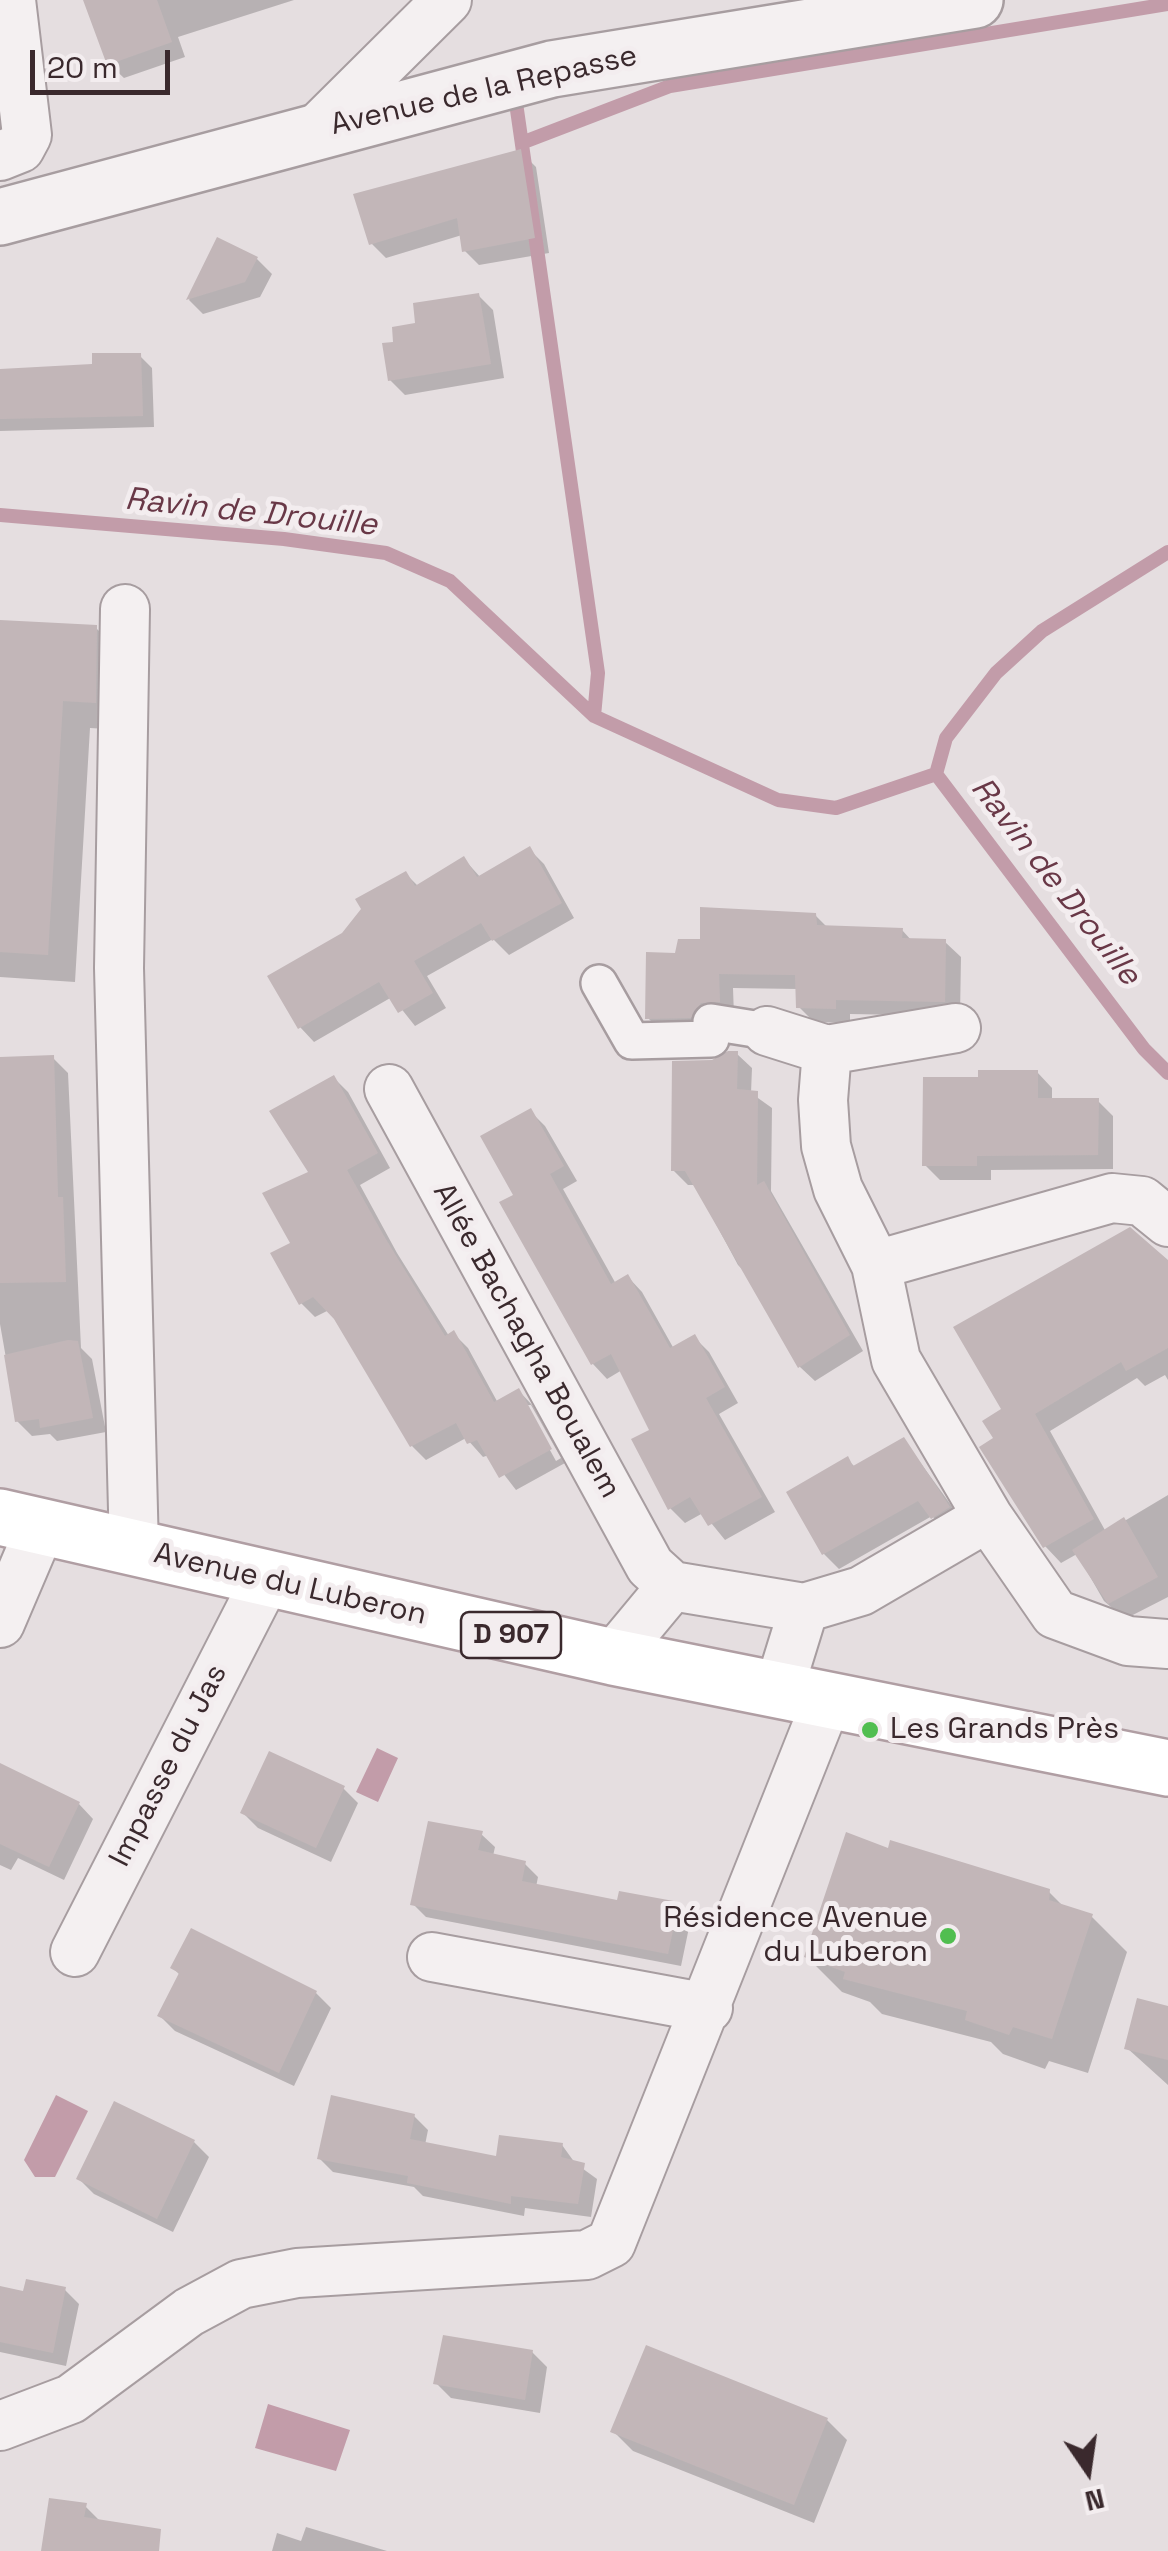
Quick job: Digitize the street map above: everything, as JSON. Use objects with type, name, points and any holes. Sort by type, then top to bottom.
[{"type":"main road","name":"Avenue du Luberon","points":[[21,1522],[265,1581],[613,1657],[1168,1768]]},
{"type":"street","points":[[0,156],[20,148],[27,136],[11,0]]},
{"type":"street","points":[[316,130],[447,0]]},
{"type":"street","name":"Avenue de la Repasse","points":[[0,217],[552,70],[975,0]]},
{"type":"street","points":[[125,609],[119,968],[134,1550]]},
{"type":"street","points":[[599,983],[632,1040],[710,1039],[711,1022],[767,1031],[827,1050],[956,1028]]},
{"type":"street","points":[[827,1050],[822,1100],[829,1160],[838,1189],[876,1265],[900,1370],[988,1517],[1055,1614],[1128,1641],[1168,1644]]},
{"type":"street","name":"Allée Bachagha Boualem","points":[[389,1088],[637,1545],[650,1566],[672,1586]]},
{"type":"street","points":[[876,1265],[1112,1198],[1142,1202],[1168,1222]]},
{"type":"street","points":[[613,1657],[672,1586],[804,1608],[861,1591],[988,1517]]},
{"type":"street","points":[[0,1623],[21,1522]]},
{"type":"street","name":"Impasse du Jas","points":[[75,1952],[265,1581]]},
{"type":"street","points":[[0,2426],[71,2399],[189,2312],[241,2284],[296,2273],[564,2257],[603,2249],[617,2234],[708,2008],[804,1694],[804,1608]]},
{"type":"street","points":[[432,1957],[708,2008]]},
{"type":"shaded area","points":[[377,1748],[398,1758],[378,1802],[356,1792]]},
{"type":"shaded area","points":[[56,2095],[88,2111],[55,2177],[35,2177],[24,2160]]},
{"type":"shaded area","points":[[268,2404],[350,2430],[336,2471],[255,2448]]},
{"type":"building","points":[[83,0],[157,0],[172,42],[107,65]]},
{"type":"building","points":[[521,149],[535,238],[462,252],[457,218],[369,245],[353,194]]},
{"type":"building","points":[[217,237],[258,257],[245,282],[186,300]]},
{"type":"building","points":[[479,293],[491,364],[388,381],[382,343],[393,342],[392,327],[415,323],[413,303]]},
{"type":"building","points":[[92,353],[141,353],[143,416],[0,419],[0,369],[92,364]]},
{"type":"building","points":[[0,620],[97,625],[96,703],[63,701],[48,955],[0,952]]},
{"type":"building","points":[[530,846],[562,903],[492,941],[481,923],[414,961],[433,993],[398,1013],[379,982],[298,1029],[267,976],[342,933],[361,909],[355,899],[406,871],[415,886],[464,856],[477,877]]},
{"type":"building","points":[[700,907],[816,913],[817,925],[903,928],[902,938],[946,939],[945,1002],[836,1000],[836,1009],[796,1008],[795,975],[719,974],[720,1002],[701,1003],[691,1018],[645,1019],[646,952],[675,953],[678,939],[700,939]]},
{"type":"building","points":[[728,1051],[738,1051],[737,1089],[758,1091],[757,1185],[764,1181],[850,1335],[798,1368],[685,1171],[671,1171],[672,1061],[712,1060]]},
{"type":"building","points":[[54,1055],[58,1197],[63,1197],[66,1282],[0,1283],[0,1057]]},
{"type":"building","points":[[978,1070],[1038,1070],[1038,1098],[1099,1098],[1098,1155],[977,1156],[977,1166],[922,1166],[923,1077],[978,1077]]},
{"type":"building","points":[[334,1075],[378,1153],[347,1170],[384,1236],[445,1336],[454,1330],[494,1402],[519,1388],[552,1449],[499,1478],[477,1440],[467,1444],[456,1423],[410,1447],[334,1319],[313,1297],[299,1305],[270,1253],[290,1243],[262,1193],[308,1172],[269,1111]]},
{"type":"building","points":[[531,1108],[564,1166],[550,1174],[611,1284],[628,1274],[670,1348],[695,1334],[725,1387],[706,1398],[762,1497],[708,1526],[690,1497],[668,1510],[631,1439],[649,1430],[611,1354],[591,1365],[499,1202],[513,1195],[480,1136]]},
{"type":"building","points":[[1130,1227],[1168,1260],[1168,1348],[1126,1371],[1121,1362],[1035,1414],[1094,1519],[1043,1548],[979,1447],[993,1438],[982,1421],[1001,1409],[953,1327]]},
{"type":"building","points":[[78,1341],[93,1418],[40,1428],[39,1419],[15,1422],[4,1355]]},
{"type":"building","points":[[904,1437],[950,1507],[931,1519],[918,1501],[822,1555],[786,1492],[848,1456],[853,1466]]},
{"type":"building","points":[[1124,1517],[1158,1577],[1108,1604],[1072,1550]]},
{"type":"building","points":[[269,1751],[345,1786],[316,1848],[240,1813]]},
{"type":"building","points":[[0,1763],[80,1802],[49,1867],[0,1844]]},
{"type":"building","points":[[428,1821],[483,1831],[478,1850],[526,1861],[522,1881],[617,1900],[619,1891],[679,1902],[668,1954],[410,1905]]},
{"type":"building","name":"Résidence Avenue du Luberon","points":[[846,1832],[888,1848],[890,1840],[1050,1889],[1049,1900],[1093,1914],[1052,2039],[1013,2027],[1009,2035],[965,2020],[967,2011],[843,1979],[845,1972],[804,1957]]},
{"type":"building","points":[[191,1928],[317,1991],[279,2073],[157,2016],[179,1973],[170,1968]]},
{"type":"building","points":[[1137,1998],[1168,2006],[1168,2060],[1124,2049]]},
{"type":"building","points":[[331,2095],[415,2114],[410,2139],[496,2156],[499,2135],[563,2143],[561,2157],[585,2163],[578,2204],[511,2196],[511,2204],[407,2183],[408,2176],[317,2159]]},
{"type":"building","points":[[114,2101],[195,2140],[157,2219],[76,2179]]},
{"type":"building","points":[[26,2279],[66,2287],[53,2353],[0,2342],[0,2286],[23,2291]]},
{"type":"building","points":[[443,2335],[533,2350],[525,2400],[433,2384]]},
{"type":"building","points":[[646,2345],[828,2418],[794,2505],[610,2432]]},
{"type":"building","points":[[49,2498],[87,2503],[84,2517],[161,2529],[159,2551],[41,2551]]},
{"type":"waterway","points":[[524,142],[670,86],[1168,4]]},
{"type":"waterway","points":[[514,89],[598,673],[594,716]]},
{"type":"waterway","name":"Ravin de Drouille","points":[[0,515],[284,539],[386,553],[450,581],[594,716],[778,800],[836,808],[936,774],[1144,1049],[1168,1073]]},
{"type":"waterway","points":[[936,774],[946,738],[996,673],[1042,631],[1168,552]]},
{"type":"place","name":"Les Grands Près","points":[[870,1730]]},
{"type":"place","name":"Résidence Avenue du Luberon","points":[[948,1936]]}]
